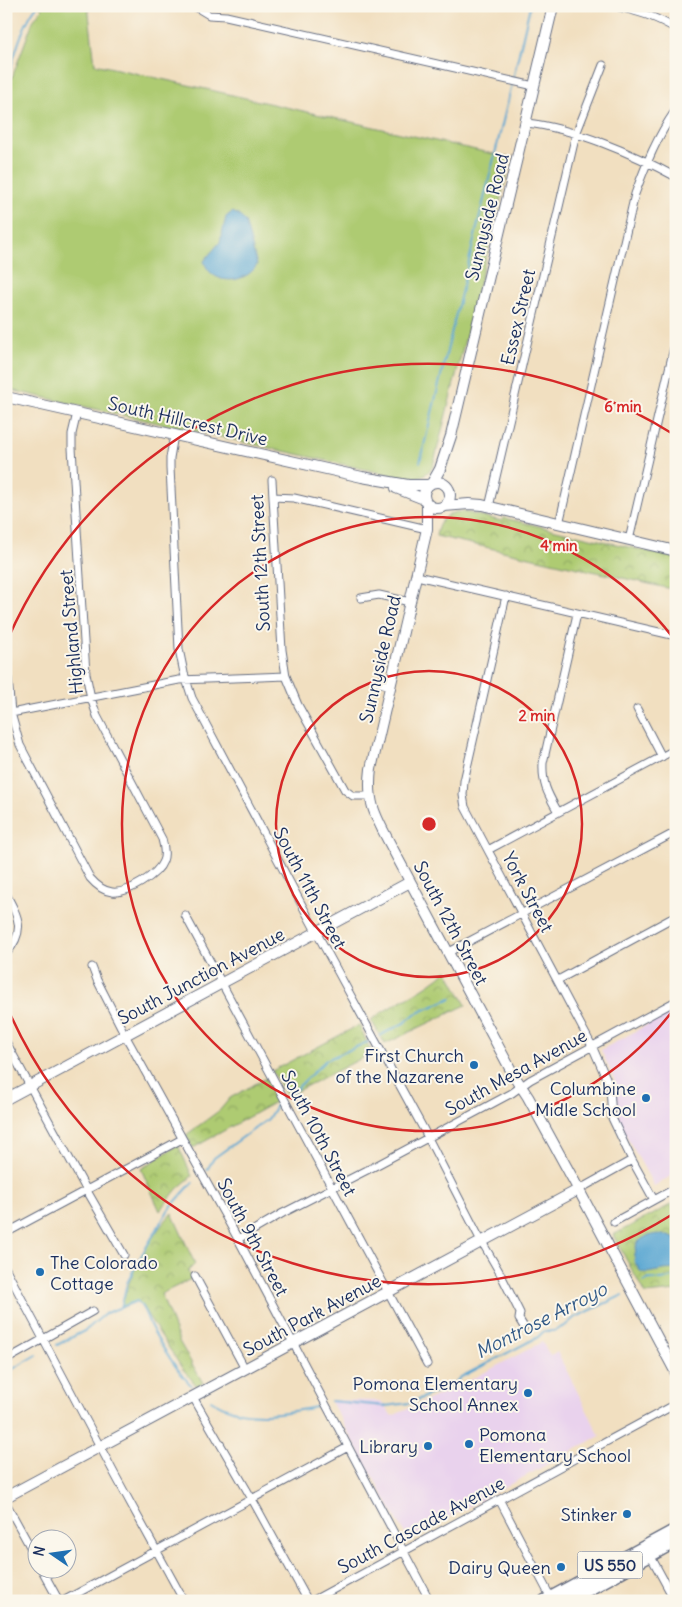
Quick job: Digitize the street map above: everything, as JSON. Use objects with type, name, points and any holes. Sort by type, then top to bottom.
[{"type":"highway","name":"US 550","points":[[550,1600],[676,1530]]},
{"type":"highway","name":"US 550","points":[[567,1601],[676,1541]]},
{"type":"street","points":[[194,6],[209,15],[226,16],[534,86]]},
{"type":"street","name":"Sunnyside Road","points":[[430,484],[440,469],[450,436],[553,6]]},
{"type":"street","points":[[615,6],[647,14],[662,20],[676,30]]},
{"type":"street","name":"Essex Street","points":[[485,506],[576,134],[604,65]]},
{"type":"street","points":[[559,524],[635,194],[647,161],[675,110]]},
{"type":"street","points":[[526,122],[576,134],[647,161],[676,177]]},
{"type":"street","points":[[628,540],[676,339]]},
{"type":"street","name":"South Hillcrest Drive","points":[[6,397],[362,477]]},
{"type":"street","name":"Highland Street","points":[[11,713],[20,745],[90,878],[103,890],[115,893],[142,882],[155,874],[164,859],[165,849],[162,839],[98,716],[91,698],[86,674],[72,448],[72,434],[77,413]]},
{"type":"street","name":"South 11th Street","points":[[174,435],[170,468],[179,649],[186,680],[200,714],[500,1273],[520,1313],[519,1319],[524,1327]]},
{"type":"street","name":"Sunnyside Road","points":[[448,489],[446,471],[450,436]]},
{"type":"street","points":[[362,477],[408,485],[440,482],[448,489],[485,506]]},
{"type":"street","points":[[362,477],[405,491],[435,508],[469,504],[485,506],[676,551]]},
{"type":"street","name":"South 12th Street","points":[[272,480],[282,650],[286,676],[298,705],[345,790],[353,796],[370,796],[376,816],[410,882],[676,1373]]},
{"type":"street","points":[[425,501],[424,491],[430,484]]},
{"type":"street","points":[[444,507],[449,501],[448,489]]},
{"type":"street","points":[[273,497],[294,498],[427,529]]},
{"type":"street","name":"Sunnyside Road","points":[[370,796],[371,769],[427,529],[425,501]]},
{"type":"street","name":"Sunnyside Road","points":[[427,529],[444,507]]},
{"type":"street","points":[[417,576],[676,636]]},
{"type":"street","points":[[361,598],[379,595],[410,602]]},
{"type":"street","name":"York Street","points":[[506,596],[464,781],[463,795],[465,807],[592,1046],[610,1087],[612,1118],[654,1200]]},
{"type":"street","points":[[558,812],[545,789],[542,775],[543,764],[577,614]]},
{"type":"street","points":[[6,655],[11,713],[186,680],[286,676]]},
{"type":"street","points":[[376,682],[390,686]]},
{"type":"street","points":[[637,709],[662,757]]},
{"type":"street","points":[[488,850],[676,749]]},
{"type":"street","points":[[449,952],[676,832]]},
{"type":"street","name":"South Junction Avenue","points":[[6,1099],[410,882]]},
{"type":"street","points":[[6,894],[17,914],[19,929],[15,944],[6,954]]},
{"type":"street","name":"South 10th Street","points":[[185,916],[427,1364]]},
{"type":"street","points":[[558,980],[676,916]]},
{"type":"street","name":"South 9th Street","points":[[92,967],[125,1035],[238,1239],[430,1601]]},
{"type":"street","name":"South Mesa Avenue","points":[[238,1239],[512,1093],[530,1080],[676,1001]]},
{"type":"street","points":[[6,1042],[124,1255]]},
{"type":"street","points":[[6,1233],[182,1139]]},
{"type":"street","name":"South Park Avenue","points":[[6,1498],[632,1160]]},
{"type":"street","points":[[614,1222],[676,1188]]},
{"type":"street","points":[[6,1269],[184,1601]]},
{"type":"street","points":[[194,1276],[245,1369]]},
{"type":"street","points":[[6,1360],[93,1312]]},
{"type":"street","points":[[193,1397],[308,1601]]},
{"type":"street","name":"South Cascade Avenue","points":[[312,1601],[676,1404]]},
{"type":"street","points":[[63,1601],[348,1447]]},
{"type":"street","points":[[500,1500],[550,1600]]},
{"type":"street","points":[[6,1503],[28,1543]]},
{"type":"street","points":[[650,1555],[676,1601]]},
{"type":"street","points":[[47,1580],[59,1601]]},
{"type":"shaded area","name":"Columbine Midle School","points":[[676,1009],[676,1173],[654,1186],[628,1139],[619,1118],[614,1078],[601,1050]]},
{"type":"shaded area","name":"Pomona Elementary School","points":[[542,1342],[550,1355],[557,1352],[600,1436],[412,1537],[405,1534],[330,1400],[381,1401],[392,1416],[457,1387]]},
{"type":"green space","points":[[39,6],[88,6],[95,64],[511,158],[433,466],[429,471],[416,477],[395,476],[6,389],[6,155],[10,150],[11,134],[7,106],[10,83],[33,21],[42,9]]},
{"type":"green space","points":[[456,512],[464,512],[502,521],[504,518],[676,558],[676,590],[436,536],[442,521]]},
{"type":"green space","points":[[447,970],[466,1005],[385,1044],[371,1020],[420,990]]},
{"type":"green space","points":[[359,1025],[372,1053],[287,1096],[272,1071]]},
{"type":"green space","points":[[266,1078],[277,1101],[193,1148],[186,1135],[220,1110],[230,1098]]},
{"type":"green space","points":[[178,1145],[192,1176],[177,1189],[160,1211],[141,1169]]},
{"type":"green space","points":[[676,1202],[676,1291],[645,1294],[613,1235]]},
{"type":"green space","points":[[172,1213],[195,1264],[188,1271],[191,1279],[161,1294],[180,1343],[203,1383],[197,1386],[182,1368],[141,1305],[137,1301],[121,1308],[140,1257],[154,1235]]},
{"type":"water","points":[[232,212],[245,221],[257,265],[252,272],[245,276],[229,280],[221,279],[214,275],[204,261],[220,242],[226,217]]},
{"type":"water","points":[[657,1234],[676,1239],[676,1269],[647,1273],[641,1272],[634,1261],[637,1242],[647,1236]]},
{"type":"waterway","points":[[6,81],[23,32],[37,6]]},
{"type":"waterway","points":[[513,79],[530,6]]},
{"type":"waterway","points":[[420,462],[512,84]]},
{"type":"waterway","points":[[6,132],[6,148]]},
{"type":"waterway","points":[[379,1036],[404,1023],[415,1014],[451,998]]},
{"type":"waterway","points":[[291,1094],[326,1060],[370,1041]]},
{"type":"waterway","points":[[207,1170],[214,1158],[268,1119],[277,1104]]},
{"type":"waterway","points":[[121,1308],[127,1283],[141,1256],[169,1209],[193,1182]]},
{"type":"waterway","name":"Montrose Arroyo","points":[[643,1282],[649,1279],[662,1280],[676,1276]]},
{"type":"waterway","name":"Montrose Arroyo","points":[[331,1401],[385,1406],[410,1403],[452,1385],[461,1377],[538,1337],[544,1331],[554,1331],[566,1325],[574,1318],[623,1295]]},
{"type":"waterway","name":"Montrose Arroyo","points":[[57,1345],[86,1330],[106,1313],[137,1301],[144,1309],[150,1325],[164,1349],[192,1386]]},
{"type":"waterway","name":"Montrose Arroyo","points":[[6,1373],[37,1355]]},
{"type":"waterway","name":"Montrose Arroyo","points":[[211,1400],[223,1407],[236,1411],[262,1414],[316,1407]]},
{"type":"place","name":"First Church of the Nazarene","points":[[474,1065]]},
{"type":"place","name":"Columbine Midle School","points":[[646,1098]]},
{"type":"place","name":"The Colorado Cottage","points":[[40,1272]]},
{"type":"place","name":"Pomona Elementary School Annex","points":[[528,1393]]},
{"type":"place","name":"Pomona Elementary School","points":[[469,1444]]},
{"type":"place","name":"Library","points":[[428,1446]]},
{"type":"place","name":"Stinker","points":[[627,1514]]},
{"type":"place","name":"Dairy Queen","points":[[561,1567]]}]
